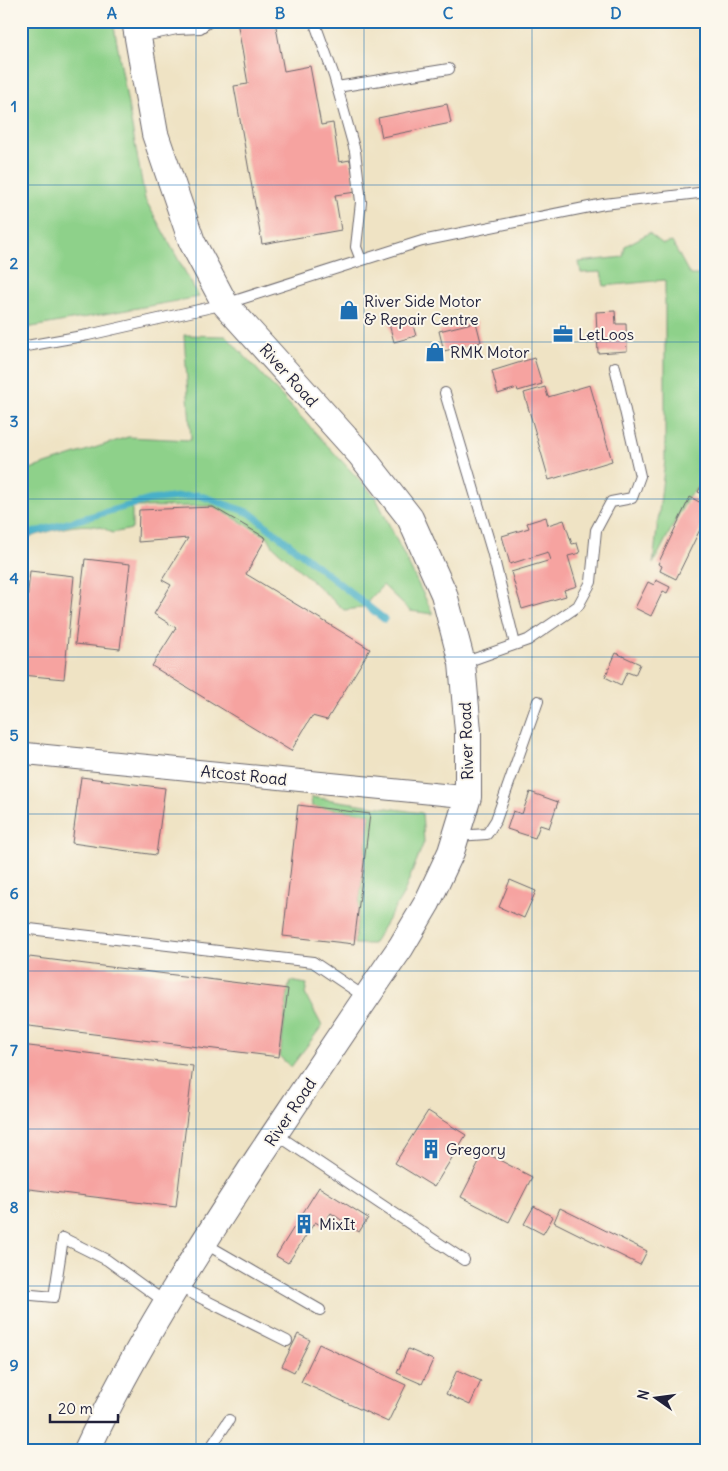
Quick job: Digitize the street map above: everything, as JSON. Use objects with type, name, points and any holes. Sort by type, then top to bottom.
[{"type":"street","name":"River Road","points":[[87,1450],[110,1400],[203,1242],[401,947],[427,903],[451,852],[468,797],[468,731],[462,663],[444,594],[410,518],[360,454],[225,304],[192,242],[155,134],[136,29]]},
{"type":"street","name":"Atcost Road","points":[[21,753],[468,797]]},
{"type":"lane","points":[[136,29],[200,28],[210,21]]},
{"type":"lane","points":[[314,21],[337,86],[355,151],[361,202],[356,247],[361,260]]},
{"type":"lane","points":[[337,86],[449,69]]},
{"type":"lane","points":[[21,347],[88,335],[225,304],[422,241],[604,204],[707,192]]},
{"type":"lane","points":[[462,663],[528,640],[578,606],[590,582],[596,530],[611,502],[632,498],[640,476],[615,368]]},
{"type":"lane","points":[[445,393],[492,551],[516,644]]},
{"type":"lane","points":[[456,836],[487,834],[496,820],[538,701]]},
{"type":"lane","points":[[21,928],[313,962],[366,998]]},
{"type":"lane","points":[[275,1133],[464,1260]]},
{"type":"lane","points":[[21,1294],[54,1297],[63,1238],[172,1294],[287,1340]]},
{"type":"lane","points":[[203,1242],[320,1310]]},
{"type":"lane","points":[[209,1450],[229,1420]]},
{"type":"green space","points":[[21,21],[113,21],[145,199],[199,297],[21,329]]},
{"type":"green space","points":[[649,233],[663,244],[672,242],[690,275],[707,275],[707,468],[695,491],[689,495],[653,564],[665,460],[665,280],[604,286],[601,272],[581,273],[579,262],[623,257],[625,246]]},
{"type":"green space","points":[[184,335],[226,336],[376,498],[433,614],[410,611],[383,585],[362,608],[344,610],[273,546],[268,537],[213,506],[132,507],[132,529],[112,533],[103,528],[92,526],[70,527],[21,540],[21,472],[128,437],[191,440]]},
{"type":"green space","points":[[311,797],[422,813],[424,842],[403,895],[373,944],[354,944],[370,814],[312,807]]},
{"type":"green space","points":[[290,981],[307,984],[305,994],[322,1026],[291,1067],[280,1057]]},
{"type":"building","points":[[237,21],[275,21],[284,71],[310,66],[321,125],[333,123],[339,162],[350,160],[356,192],[335,195],[341,230],[262,244],[234,86],[248,84]]},
{"type":"building","points":[[447,104],[451,123],[382,137],[378,118]]},
{"type":"building","points":[[615,311],[616,324],[626,324],[627,351],[598,353],[596,312]]},
{"type":"building","points":[[411,318],[416,336],[394,342],[389,324]]},
{"type":"building","points":[[476,322],[481,342],[444,351],[439,331]]},
{"type":"building","points":[[534,358],[542,384],[518,391],[517,388],[498,394],[492,371]]},
{"type":"building","points":[[590,385],[612,461],[549,480],[524,393],[545,387],[548,397]]},
{"type":"building","points":[[707,475],[707,496],[698,492]]},
{"type":"building","points":[[690,497],[707,506],[707,515],[676,579],[660,571],[662,566],[658,564]]},
{"type":"building","points":[[213,507],[266,538],[246,574],[370,649],[327,720],[312,716],[291,751],[152,666],[176,628],[154,614],[171,585],[162,580],[188,538],[138,542],[139,510]]},
{"type":"building","points":[[546,517],[548,525],[564,520],[572,544],[577,543],[580,553],[568,556],[577,586],[564,590],[566,596],[522,609],[511,572],[551,560],[548,552],[510,564],[502,536],[529,528],[527,523]]},
{"type":"building","points":[[85,559],[130,564],[120,649],[75,644]]},
{"type":"building","points":[[30,571],[74,576],[64,679],[21,675]]},
{"type":"building","points":[[656,580],[670,587],[667,593],[663,591],[651,616],[635,608],[648,582],[654,585]]},
{"type":"building","points":[[616,653],[640,664],[635,675],[627,672],[621,685],[605,677]]},
{"type":"building","points":[[81,777],[165,788],[156,855],[72,843]]},
{"type":"building","points":[[530,792],[558,802],[549,828],[540,825],[535,838],[507,829],[513,811],[522,814]]},
{"type":"building","points":[[298,805],[370,814],[354,944],[283,936]]},
{"type":"building","points":[[510,880],[536,891],[524,918],[499,907]]},
{"type":"building","points":[[21,956],[288,989],[279,1057],[21,1025]]},
{"type":"building","points":[[21,1045],[193,1066],[176,1207],[21,1188]]},
{"type":"building","name":"Gregory","points":[[428,1111],[466,1135],[434,1187],[395,1163]]},
{"type":"building","points":[[484,1152],[532,1177],[509,1222],[461,1197]]},
{"type":"building","name":"MixIt","points":[[319,1187],[368,1218],[359,1232],[331,1213],[322,1226],[315,1222],[288,1263],[276,1256]]},
{"type":"building","points":[[534,1206],[553,1217],[543,1234],[524,1224]]},
{"type":"building","points":[[560,1208],[647,1251],[640,1265],[554,1222]]},
{"type":"building","points":[[298,1334],[310,1340],[294,1372],[282,1366]]},
{"type":"building","points":[[319,1344],[406,1385],[388,1422],[301,1382]]},
{"type":"building","points":[[408,1349],[433,1360],[422,1384],[397,1373]]},
{"type":"building","points":[[457,1370],[481,1381],[470,1405],[446,1394]]},
{"type":"building","points":[[21,1374],[26,1375],[22,1400],[21,1400]]},
{"type":"waterway","points":[[21,536],[149,500],[198,495],[250,513],[384,619]]},
{"type":"place","name":"River Side Motor & Repair Centre","points":[[349,310]]},
{"type":"place","name":"LetLoos","points":[[563,334]]},
{"type":"place","name":"RMK Motor","points":[[435,352]]},
{"type":"place","name":"Gregory","points":[[431,1149]]},
{"type":"place","name":"MixIt","points":[[304,1224]]}]
